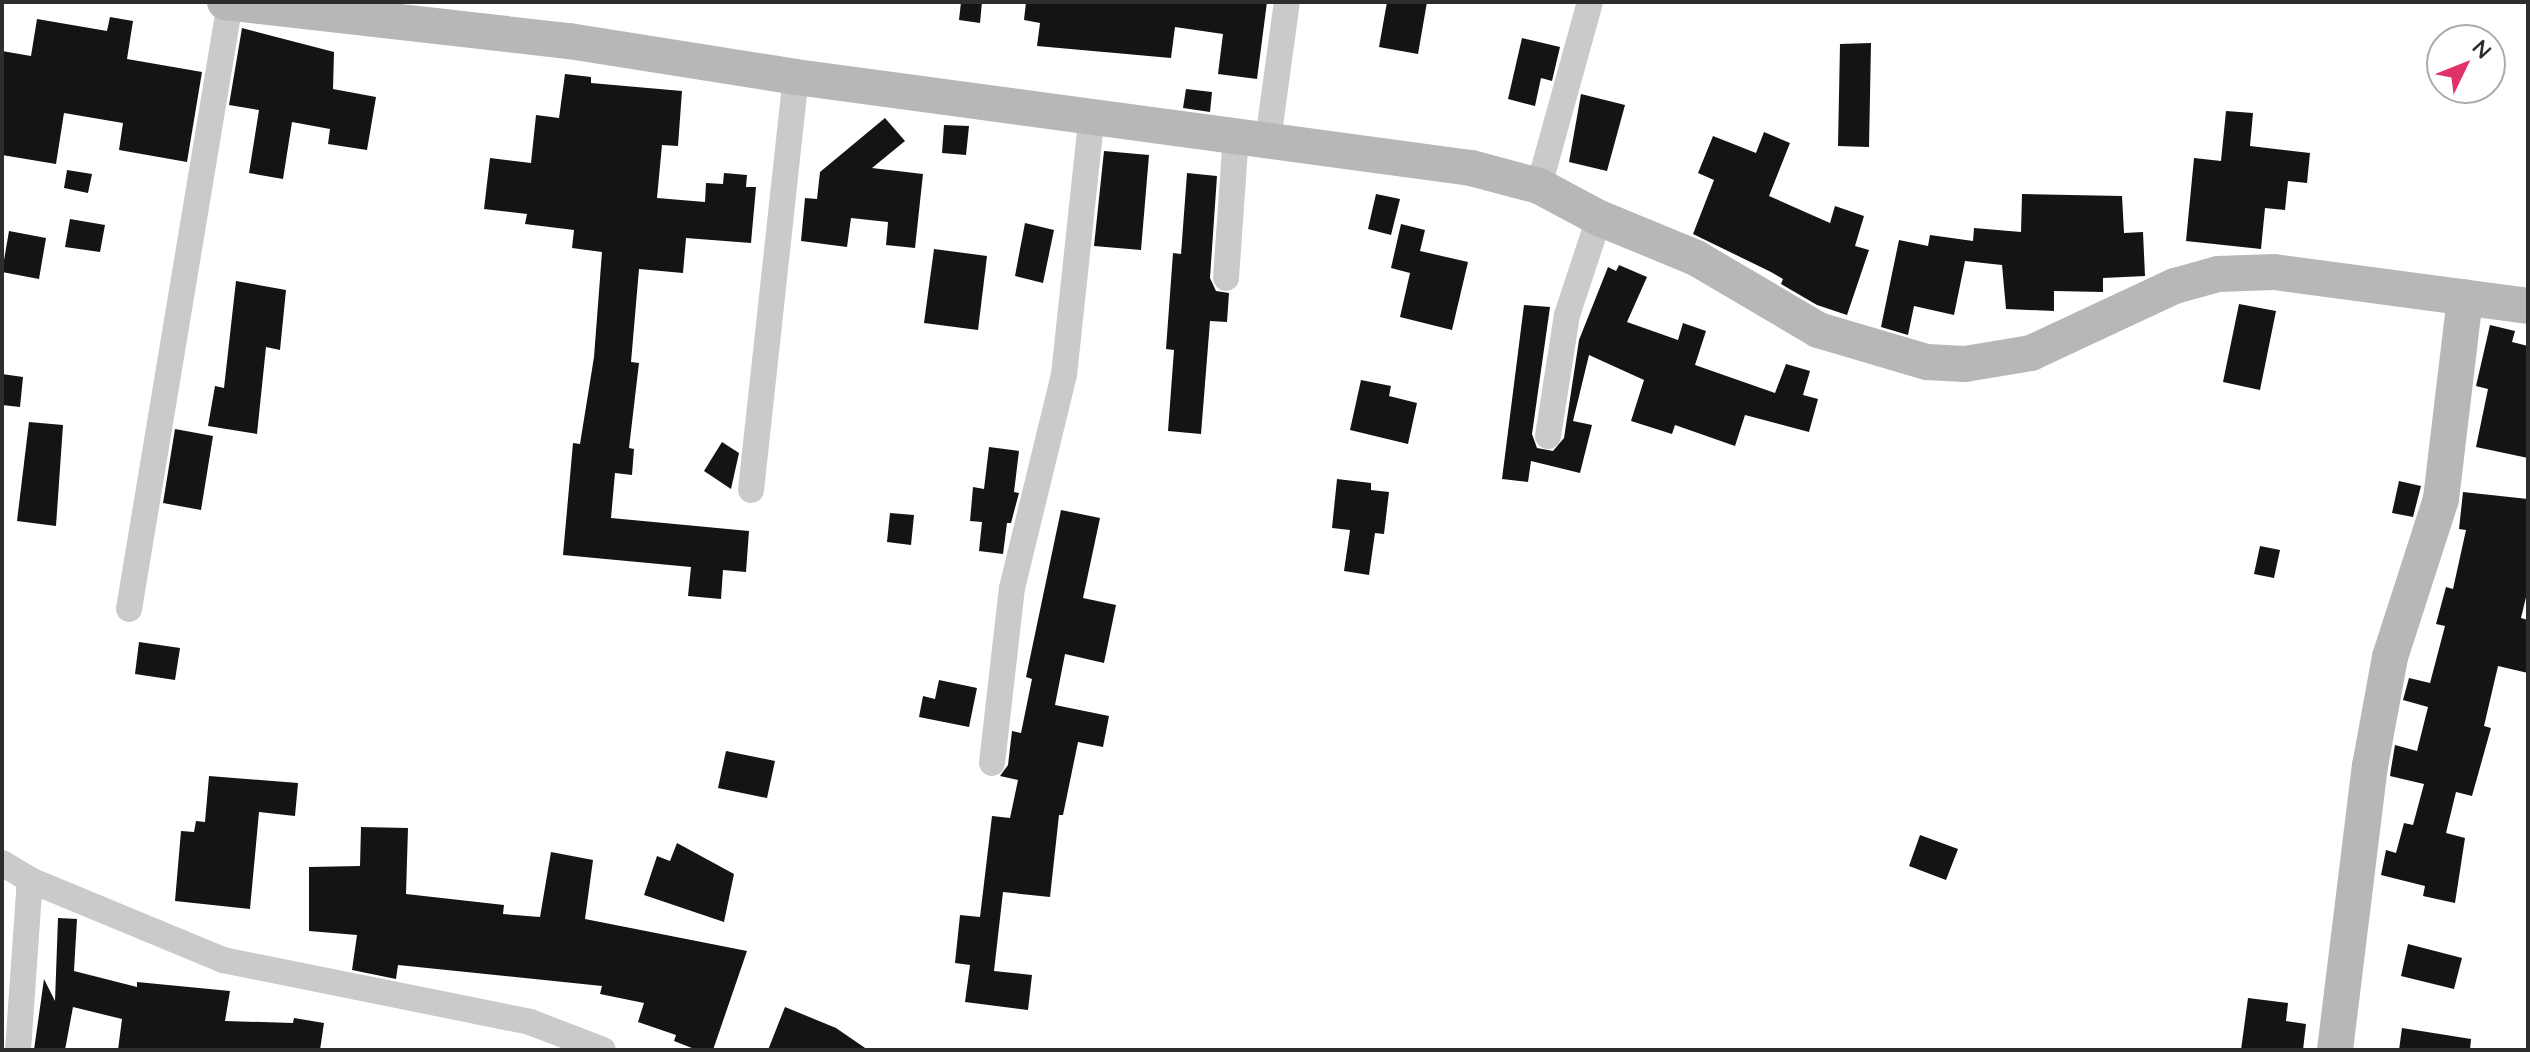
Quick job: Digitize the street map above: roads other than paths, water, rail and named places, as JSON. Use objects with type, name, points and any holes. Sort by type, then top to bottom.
[{"type":"street","points":[[129,609],[228,2],[569,41],[796,77],[1092,114],[1471,168],[1539,186],[1599,218],[1696,258],[1818,330],[1927,362],[1965,364],[2031,353],[2175,286],[2218,274],[2274,272],[2528,306]]},
{"type":"street","points":[[1226,278],[1252,138],[1287,2]]},
{"type":"street","points":[[1539,186],[1590,2]]},
{"type":"street","points":[[751,490],[796,77]]},
{"type":"street","points":[[992,763],[1012,588],[1064,375],[1092,114]]},
{"type":"street","points":[[1548,436],[1567,315],[1599,218]]},
{"type":"street","points":[[2335,1050],[2370,766],[2390,657],[2441,499],[2465,297]]},
{"type":"street","points":[[2,863],[30,880],[223,960],[530,1022],[603,1050]]},
{"type":"street","points":[[18,1050],[30,880]]}]
